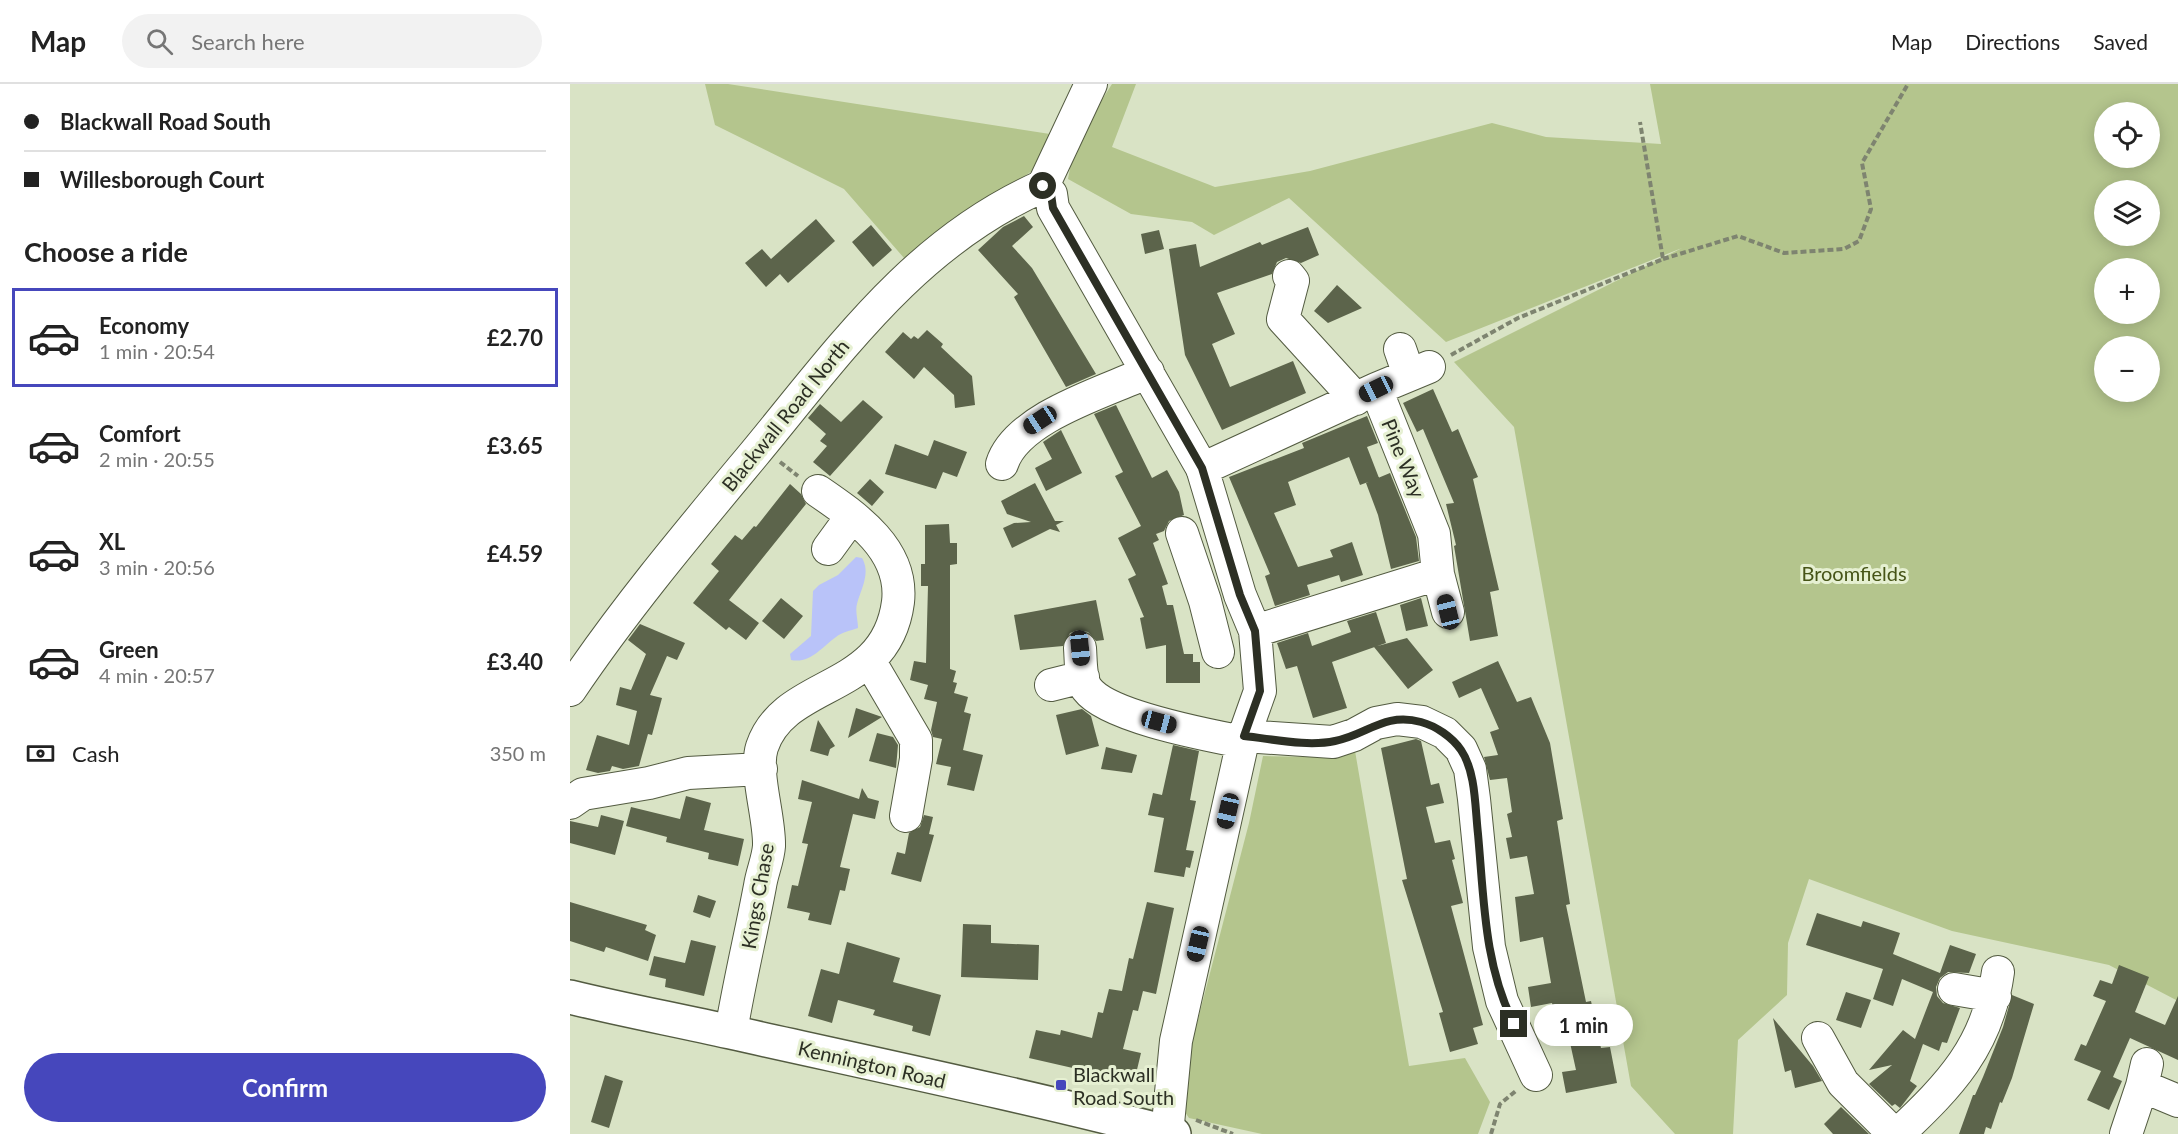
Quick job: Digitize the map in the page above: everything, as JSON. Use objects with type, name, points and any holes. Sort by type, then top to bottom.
[{"type":"main road","name":"Kennington Road","points":[[570,997],[909,1074],[1003,1092],[1040,1103],[1169,1128]]},
{"type":"street","points":[[1091,84],[1043,186],[1051,194],[1053,208],[1203,469],[1240,595],[1255,631],[1260,691],[1244,739],[1176,1041],[1169,1128]]},
{"type":"street","name":"Blackwall Road North","points":[[570,690],[635,597],[864,320],[913,270],[1007,202],[1043,186]]},
{"type":"street","points":[[1289,276],[1293,281],[1283,319],[1366,394]]},
{"type":"street","points":[[1203,469],[1366,394],[1413,364]]},
{"type":"street","points":[[1002,464],[1013,442],[1040,420],[1148,372]]},
{"type":"street","name":"Pine Way","points":[[1366,394],[1434,534],[1438,574],[1448,612]]},
{"type":"street","name":"Kings Chase","points":[[731,1032],[769,844],[761,769],[762,748],[779,718],[853,673],[870,660],[884,646],[895,621],[899,588],[893,562],[883,546],[852,516],[818,491]]},
{"type":"street","points":[[828,549],[852,516]]},
{"type":"street","points":[[1182,533],[1205,601],[1218,652]]},
{"type":"street","points":[[1255,631],[1438,574]]},
{"type":"street","points":[[1205,601],[1240,595]]},
{"type":"street","points":[[870,660],[916,740],[916,759],[906,816]]},
{"type":"street","points":[[1051,685],[1082,662],[1087,689],[1120,711],[1244,739],[1333,742],[1354,735],[1376,723],[1397,719],[1422,722],[1445,733],[1461,749],[1470,770],[1489,947],[1502,1000],[1536,1075]]},
{"type":"street","points":[[570,803],[583,794],[649,783],[688,773],[761,769]]},
{"type":"street","points":[[1818,1038],[1847,1062],[1843,1083],[1860,1102],[1896,1134],[1957,1076],[1978,1042],[1996,984],[1954,989]]},
{"type":"street","points":[[2126,1134],[2144,1075],[2178,1101]]},
{"type":"path","points":[[1413,364],[1663,259],[1738,236],[1784,254],[1844,249],[1860,241],[1871,209],[1862,163],[1908,84]]},
{"type":"path","points":[[1640,122],[1663,259]]},
{"type":"path","points":[[761,446],[818,491]]},
{"type":"path","points":[[1491,1134],[1500,1104],[1536,1075]]},
{"type":"path","points":[[1169,1128],[1233,1134]]},
{"type":"green space","points":[[705,84],[728,84],[1050,134],[1032,171],[904,258],[844,189],[715,125]]},
{"type":"green space","name":"Broomfields","points":[[1112,84],[1136,84],[1112,147],[1215,187],[1310,171],[1492,123],[1546,137],[1661,144],[1650,84],[2178,84],[2178,1001],[2109,965],[1952,931],[1809,879],[1788,943],[1787,995],[1738,1040],[1733,1134],[1675,1134],[1631,1086],[1514,427],[1454,362],[1682,248],[1446,342],[1289,198],[1214,235],[1192,222],[1131,214],[1068,179],[1075,142]]},
{"type":"green space","points":[[1354,745],[1409,1066],[1465,1058],[1490,1102],[1478,1134],[1262,1134],[1189,1118],[1177,1100],[1249,823],[1263,756],[1314,757]]},
{"type":"water","points":[[856,557],[862,558],[866,569],[856,606],[858,628],[838,635],[804,660],[791,660],[790,654],[811,636],[813,591],[819,585],[838,575]]},
{"type":"building","points":[[1024,216],[1033,227],[1012,246],[1032,268],[1096,374],[1066,387],[1014,297],[1018,294],[978,250],[1003,227]]},
{"type":"building","points":[[816,219],[835,241],[788,283],[780,274],[766,287],[745,263],[762,249],[771,259]]},
{"type":"building","points":[[871,225],[892,250],[873,267],[852,242]]},
{"type":"building","points":[[1308,227],[1319,255],[1301,263],[1286,258],[1277,262],[1272,274],[1217,293],[1235,334],[1212,344],[1230,387],[1293,361],[1306,393],[1222,430],[1185,355],[1169,249],[1196,244],[1200,267],[1260,242],[1262,245]]},
{"type":"building","points":[[1159,230],[1164,249],[1145,254],[1141,234]]},
{"type":"building","points":[[1337,285],[1362,308],[1328,323],[1314,311]]},
{"type":"building","points":[[927,330],[943,344],[941,347],[972,376],[975,405],[955,408],[954,395],[924,367],[914,379],[885,352],[903,332],[911,339],[914,336],[918,339]]},
{"type":"building","points":[[1433,389],[1452,432],[1458,429],[1478,477],[1473,479],[1499,590],[1490,592],[1498,636],[1470,641],[1454,546],[1456,545],[1446,504],[1454,503],[1423,429],[1417,432],[1403,403]]},
{"type":"building","points":[[863,400],[883,417],[830,476],[813,462],[827,446],[820,441],[826,434],[808,418],[820,404],[841,422]]},
{"type":"building","points":[[1116,405],[1152,478],[1167,470],[1179,492],[1184,515],[1169,521],[1164,531],[1156,534],[1159,540],[1153,543],[1168,584],[1162,586],[1167,605],[1173,605],[1184,654],[1193,654],[1193,662],[1200,662],[1200,683],[1166,683],[1166,645],[1146,649],[1140,618],[1144,617],[1128,579],[1136,575],[1118,538],[1141,526],[1115,476],[1123,472],[1094,414]]},
{"type":"building","points":[[1367,416],[1378,443],[1367,447],[1379,478],[1360,485],[1349,457],[1288,482],[1296,505],[1274,513],[1298,567],[1333,557],[1330,550],[1352,542],[1363,575],[1341,582],[1339,575],[1307,585],[1310,595],[1275,606],[1265,576],[1270,574],[1229,477],[1304,448],[1302,443]]},
{"type":"building","points":[[1061,430],[1082,473],[1046,491],[1035,468],[1052,459],[1043,442]]},
{"type":"building","points":[[934,440],[967,452],[957,477],[943,472],[936,489],[885,474],[895,444],[928,456]]},
{"type":"building","points":[[1390,473],[1416,537],[1419,561],[1391,569],[1378,515],[1366,483]]},
{"type":"building","points":[[870,479],[884,492],[872,506],[857,493]]},
{"type":"building","points":[[1035,483],[1055,521],[1064,521],[1056,525],[1060,532],[1050,529],[1012,548],[1003,528],[1014,523],[1031,522],[1007,514],[1001,501]]},
{"type":"building","points":[[790,484],[801,494],[806,504],[729,600],[759,623],[746,640],[729,627],[726,630],[693,603],[719,571],[711,564],[735,535],[742,540],[754,526],[756,527]]},
{"type":"building","points":[[949,524],[950,543],[957,543],[957,564],[950,565],[950,669],[956,671],[953,682],[957,683],[954,693],[968,697],[964,712],[971,714],[963,750],[983,755],[974,791],[947,785],[951,767],[936,764],[942,739],[933,737],[931,730],[937,702],[924,699],[928,685],[910,680],[914,661],[926,663],[928,586],[921,586],[921,564],[925,564],[925,525]]},
{"type":"building","points":[[781,598],[803,616],[784,639],[762,621]]},
{"type":"building","points":[[1421,598],[1428,626],[1406,631],[1400,605]]},
{"type":"building","points":[[1096,600],[1104,640],[1096,641],[1088,632],[1078,630],[1070,633],[1063,646],[1020,650],[1014,615]]},
{"type":"building","points":[[1376,612],[1386,643],[1332,662],[1347,708],[1313,718],[1297,666],[1286,669],[1277,643],[1308,633],[1312,646],[1351,632],[1347,621]]},
{"type":"building","points":[[640,624],[685,643],[677,660],[667,656],[650,695],[662,698],[652,735],[648,734],[639,766],[623,769],[612,766],[610,771],[598,773],[586,770],[597,735],[629,745],[637,711],[616,705],[620,687],[631,690],[646,654],[628,640]]},
{"type":"building","points":[[1407,638],[1433,670],[1408,689],[1374,647]]},
{"type":"building","points":[[1498,661],[1517,702],[1531,697],[1550,743],[1563,819],[1557,821],[1570,904],[1566,905],[1586,1002],[1591,1001],[1601,1048],[1610,1047],[1617,1083],[1566,1093],[1562,1072],[1576,1070],[1567,1029],[1558,1031],[1552,1003],[1531,1007],[1528,987],[1551,983],[1543,937],[1520,942],[1515,897],[1534,894],[1527,856],[1510,859],[1506,838],[1512,837],[1507,814],[1512,812],[1507,778],[1490,780],[1484,757],[1498,755],[1490,732],[1499,729],[1481,688],[1459,698],[1452,682]]},
{"type":"building","points":[[856,708],[882,717],[848,738]]},
{"type":"building","points":[[1082,709],[1091,716],[1099,746],[1066,755],[1056,715]]},
{"type":"building","points":[[818,720],[835,746],[830,749],[828,756],[810,751]]},
{"type":"building","points":[[877,733],[893,737],[898,745],[896,768],[869,761]]},
{"type":"building","points":[[1416,739],[1421,741],[1431,785],[1439,783],[1444,803],[1426,807],[1435,843],[1450,840],[1455,859],[1452,860],[1463,903],[1451,906],[1483,1025],[1473,1028],[1478,1044],[1450,1052],[1439,1013],[1443,1012],[1402,880],[1407,879],[1381,748]]},
{"type":"building","points":[[1173,745],[1199,751],[1190,800],[1196,801],[1186,850],[1194,851],[1190,868],[1186,867],[1184,877],[1154,872],[1164,818],[1148,815],[1153,793],[1162,795]]},
{"type":"building","points":[[1106,747],[1137,755],[1132,773],[1101,769]]},
{"type":"building","points":[[802,780],[859,799],[862,788],[868,798],[879,801],[875,819],[853,814],[840,867],[850,869],[845,891],[840,890],[831,925],[808,920],[810,913],[787,908],[792,885],[798,886],[808,844],[802,843],[812,802],[798,799]]},
{"type":"building","points":[[686,796],[711,803],[704,830],[744,839],[738,866],[708,859],[709,853],[666,842],[667,837],[626,826],[631,807],[680,819]]},
{"type":"building","points":[[601,815],[624,821],[615,855],[570,843],[570,821],[598,827]]},
{"type":"building","points":[[924,815],[933,817],[929,834],[934,835],[921,882],[891,874],[897,852],[905,854],[909,833],[920,827]]},
{"type":"building","points":[[698,895],[716,901],[710,918],[693,912]]},
{"type":"building","points":[[570,902],[647,925],[645,930],[656,935],[648,961],[606,947],[604,952],[570,941]]},
{"type":"building","points":[[1147,902],[1174,908],[1156,994],[1143,991],[1138,1011],[1133,1010],[1123,1049],[1141,1053],[1134,1082],[1029,1058],[1036,1030],[1060,1035],[1061,1030],[1092,1038],[1098,1012],[1103,1013],[1109,989],[1122,991],[1129,958],[1133,959]]},
{"type":"building","points":[[1817,913],[1861,927],[1863,921],[1900,933],[1893,954],[1940,973],[1950,945],[1976,954],[1969,973],[1948,972],[1940,978],[1936,987],[1937,996],[1943,1003],[1960,1008],[1947,1043],[1942,1042],[1939,1051],[1923,1044],[1910,1081],[1917,1086],[1900,1108],[1895,1104],[1892,1106],[1869,1084],[1892,1065],[1869,1070],[1903,1030],[1915,1039],[1933,992],[1902,979],[1893,1006],[1873,999],[1883,969],[1806,945]]},
{"type":"building","points":[[963,924],[991,925],[991,943],[1039,945],[1038,980],[961,977]]},
{"type":"building","points":[[691,940],[716,946],[704,996],[665,987],[666,979],[649,975],[654,956],[685,963]]},
{"type":"building","points":[[847,942],[900,958],[893,982],[941,995],[930,1036],[912,1031],[913,1026],[873,1015],[875,1010],[838,1000],[832,1023],[808,1016],[821,969],[839,974]]},
{"type":"building","points":[[2119,965],[2149,977],[2135,1012],[2165,1025],[2178,996],[2178,1060],[2130,1038],[2113,1077],[2122,1081],[2109,1110],[2087,1100],[2101,1071],[2074,1060],[2081,1044],[2086,1046],[2106,1001],[2093,996],[2100,980],[2112,984]]},
{"type":"building","points":[[1846,992],[1871,1000],[1861,1028],[1836,1020]]},
{"type":"building","points":[[2012,995],[2034,1004],[2012,1078],[2002,1103],[2000,1102],[1991,1129],[1986,1127],[1984,1134],[1959,1134],[1973,1095],[1983,1077],[2003,1027]]},
{"type":"building","points":[[1773,1018],[1813,1066],[1822,1081],[1795,1088],[1791,1070],[1785,1072]]},
{"type":"building","points":[[605,1075],[623,1081],[609,1128],[591,1122]]},
{"type":"building","points":[[1841,1107],[1869,1134],[1833,1134],[1824,1124]]},
{"type":"place","name":"Blackwall Road South","points":[[1061,1085]]},
{"type":"route","points":[[1043,186],[1051,194],[1053,208],[1202,468],[1222,528],[1240,595],[1255,631],[1260,691],[1244,736],[1333,742],[1354,735],[1376,723],[1397,719],[1422,722],[1445,733],[1461,749],[1470,770],[1489,947],[1502,1000],[1514,1024]]}]
